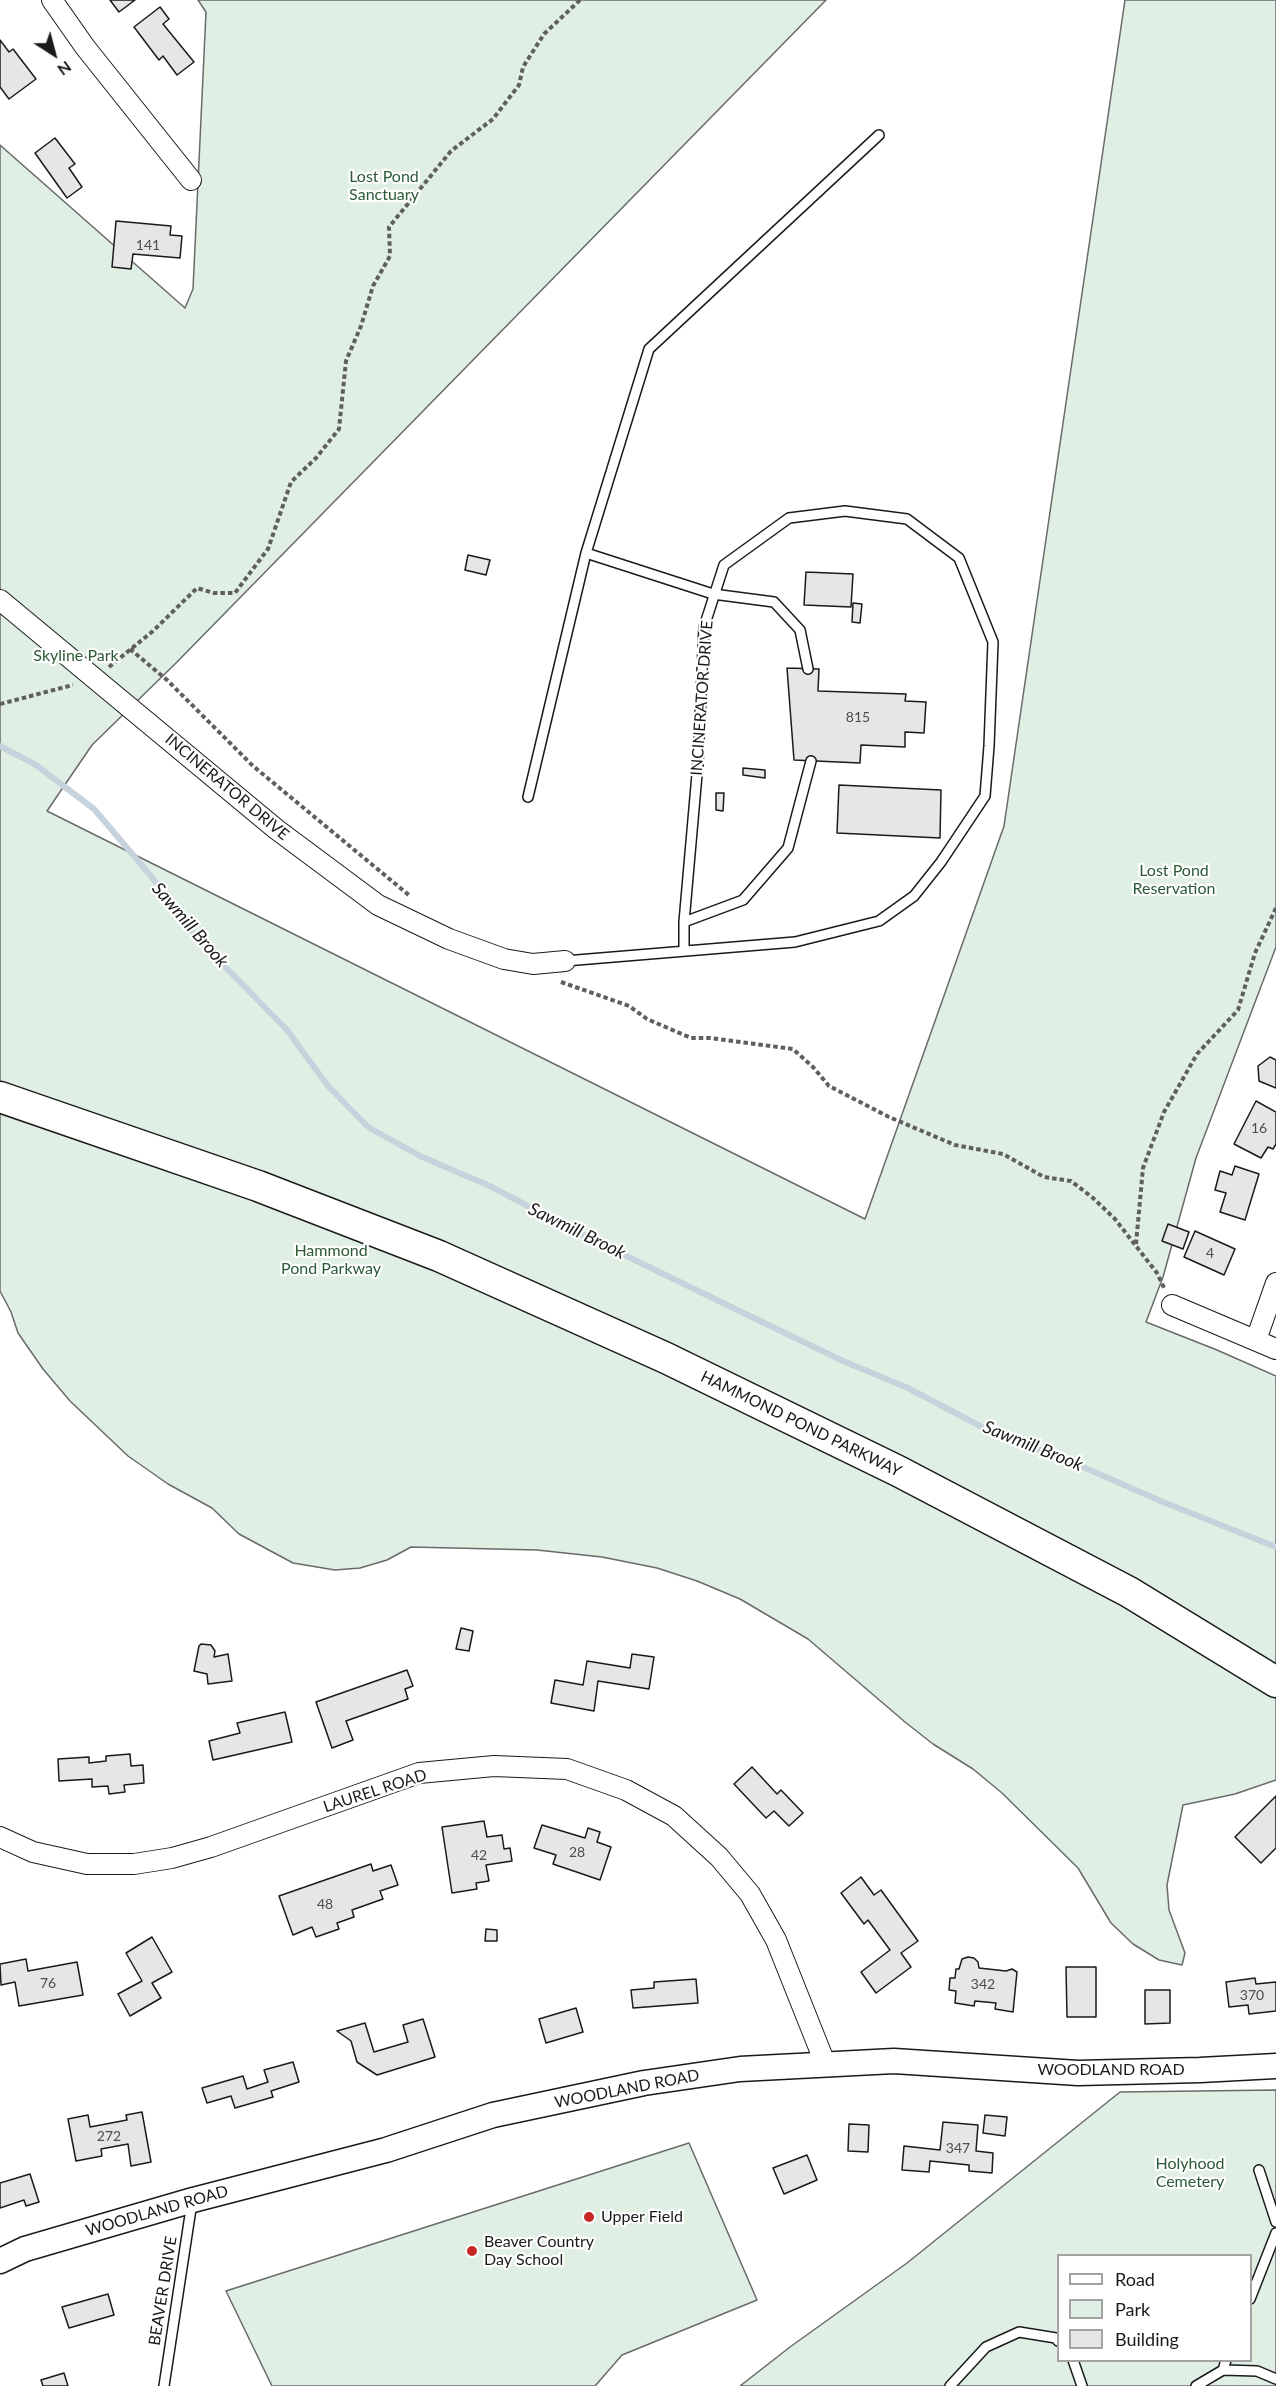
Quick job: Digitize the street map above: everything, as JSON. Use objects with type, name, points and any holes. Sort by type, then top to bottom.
[{"type":"main road","name":"HAMMOND POND PARKWAY","points":[[0,1097],[258,1186],[440,1256],[656,1353],[898,1471],[1129,1592],[1276,1682]]},
{"type":"street","points":[[52,0],[84,47],[191,180]]},
{"type":"street","name":"INCINERATOR DRIVE","points":[[0,600],[276,829],[378,905],[448,939],[504,959],[534,964],[566,961]]},
{"type":"street","points":[[1256,1340],[1276,1283]]},
{"type":"street","points":[[1172,1305],[1276,1349]]},
{"type":"street","name":"LAUREL ROAD","points":[[0,1837],[33,1852],[87,1864],[134,1864],[172,1858],[211,1847],[419,1773],[494,1766],[567,1769],[627,1790],[674,1816],[719,1857],[750,1894],[776,1940],[825,2063]]},
{"type":"street","name":"WOODLAND ROAD","points":[[0,2261],[25,2249],[193,2200],[386,2150],[493,2115],[644,2083],[740,2069],[894,2061],[1078,2073],[1276,2066]]},
{"type":"lane","points":[[528,797],[586,553],[649,349],[879,135]]},
{"type":"lane","name":"INCINERATOR DRIVE","points":[[566,961],[795,942],[879,921],[914,896],[941,862],[985,796],[993,642],[959,558],[907,519],[845,511],[789,518],[724,565],[704,627],[698,763],[684,922],[684,951]]},
{"type":"lane","points":[[586,553],[713,594],[774,602],[800,630],[808,669]]},
{"type":"lane","points":[[684,922],[743,900],[788,848],[810,761]]},
{"type":"lane","points":[[1259,2170],[1276,2222]]},
{"type":"lane","name":"BEAVER DRIVE","points":[[164,2386],[193,2200]]},
{"type":"lane","points":[[1252,2296],[1276,2233]]},
{"type":"lane","points":[[950,2386],[986,2347],[1018,2332],[1057,2339]]},
{"type":"lane","points":[[1073,2362],[1082,2386]]},
{"type":"lane","points":[[1196,2386],[1225,2365],[1257,2371],[1276,2379]]},
{"type":"path","points":[[0,704],[95,679],[153,631],[197,588],[214,593],[234,593],[267,549],[291,483],[316,458],[339,429],[346,361],[361,326],[373,286],[390,255],[389,227],[451,151],[493,119],[519,85],[523,67],[544,34],[580,0]]},
{"type":"path","points":[[130,649],[176,688],[254,766],[417,903]]},
{"type":"path","points":[[1136,1245],[1143,1168],[1164,1112],[1197,1054],[1238,1010],[1255,953],[1276,908]]},
{"type":"path","points":[[534,964],[558,981],[629,1006],[646,1019],[691,1038],[710,1038],[793,1049],[829,1086],[889,1117],[955,1145],[1003,1154],[1044,1177],[1071,1181],[1115,1219],[1157,1273],[1172,1305]]},
{"type":"green space","points":[[198,0],[826,0],[176,663],[92,745],[47,811],[865,1219],[1004,826],[1125,0],[1276,0],[1276,947],[1196,1158],[1163,1277],[1146,1322],[1276,1376],[1276,1780],[1235,1794],[1183,1805],[1167,1885],[1169,1910],[1185,1953],[1182,1965],[1159,1960],[1133,1944],[1111,1923],[1078,1868],[1002,1793],[973,1769],[933,1744],[905,1722],[808,1639],[740,1599],[697,1581],[657,1568],[602,1557],[537,1550],[411,1547],[387,1560],[360,1568],[335,1570],[293,1563],[239,1534],[212,1508],[168,1484],[128,1456],[70,1401],[43,1369],[18,1333],[11,1312],[0,1291],[0,145],[185,308],[193,289],[206,12]]},
{"type":"green space","name":"Holyhood Cemetery","points":[[1276,2090],[1276,2386],[740,2386],[907,2263],[1120,2092]]},
{"type":"green space","name":"Upper Field","points":[[689,2143],[757,2300],[622,2355],[595,2386],[272,2386],[226,2291]]},
{"type":"building","points":[[110,0],[135,0],[119,12]]},
{"type":"building","points":[[160,7],[169,19],[163,24],[194,62],[177,75],[163,56],[159,60],[134,27]]},
{"type":"building","points":[[0,40],[9,52],[13,49],[36,79],[9,99],[0,87]]},
{"type":"building","points":[[55,138],[75,164],[69,168],[82,187],[67,198],[35,153]]},
{"type":"building","points":[[116,221],[171,226],[170,235],[182,236],[180,258],[133,254],[131,269],[112,267]]},
{"type":"building","points":[[468,555],[490,560],[486,575],[465,570]]},
{"type":"building","points":[[806,572],[853,574],[851,607],[804,605]]},
{"type":"building","points":[[853,603],[862,604],[860,623],[852,622]]},
{"type":"building","points":[[787,668],[819,669],[818,691],[906,694],[905,701],[926,702],[924,733],[905,732],[905,747],[861,745],[860,763],[794,760]]},
{"type":"building","points":[[743,768],[765,770],[765,778],[743,775]]},
{"type":"building","points":[[839,785],[941,790],[940,838],[837,833]]},
{"type":"building","points":[[716,793],[724,793],[723,811],[716,810]]},
{"type":"building","points":[[1270,1057],[1276,1060],[1276,1088],[1259,1081],[1258,1066]]},
{"type":"building","points":[[1256,1101],[1276,1112],[1276,1144],[1273,1149],[1268,1147],[1261,1158],[1234,1144]]},
{"type":"building","points":[[1235,1166],[1259,1174],[1245,1220],[1220,1212],[1226,1193],[1215,1190],[1220,1171],[1232,1175]]},
{"type":"building","points":[[1168,1224],[1189,1232],[1183,1249],[1162,1241]]},
{"type":"building","points":[[1195,1231],[1235,1249],[1224,1275],[1184,1257]]},
{"type":"building","points":[[461,1628],[473,1631],[469,1651],[456,1649]]},
{"type":"building","points":[[201,1644],[211,1645],[215,1651],[214,1657],[228,1654],[232,1681],[208,1684],[207,1674],[194,1671]]},
{"type":"building","points":[[632,1654],[654,1657],[649,1689],[598,1681],[594,1711],[551,1703],[555,1680],[583,1685],[587,1661],[630,1668]]},
{"type":"building","points":[[407,1670],[413,1686],[405,1689],[408,1699],[346,1721],[353,1740],[332,1748],[316,1702]]},
{"type":"building","points":[[285,1712],[292,1742],[213,1760],[209,1741],[240,1733],[237,1723]]},
{"type":"building","points":[[130,1754],[131,1766],[143,1765],[144,1783],[124,1785],[125,1792],[109,1794],[108,1786],[92,1787],[92,1779],[59,1781],[58,1759],[89,1757],[89,1763],[106,1761],[106,1756]]},
{"type":"building","points":[[752,1767],[777,1794],[781,1790],[803,1813],[789,1826],[774,1811],[766,1818],[734,1784]]},
{"type":"building","points":[[1276,1796],[1276,1848],[1261,1863],[1235,1837]]},
{"type":"building","points":[[484,1821],[487,1837],[502,1835],[504,1849],[510,1848],[512,1861],[486,1865],[489,1881],[476,1883],[477,1889],[452,1893],[442,1827]]},
{"type":"building","points":[[542,1825],[585,1838],[588,1828],[600,1832],[597,1842],[611,1847],[600,1880],[553,1864],[556,1855],[534,1848]]},
{"type":"building","points":[[371,1864],[373,1871],[391,1865],[398,1885],[380,1891],[383,1899],[352,1910],[354,1917],[337,1923],[339,1929],[316,1937],[312,1927],[293,1935],[279,1896]]},
{"type":"building","points":[[861,1877],[874,1895],[881,1890],[918,1941],[901,1953],[911,1967],[876,1993],[861,1972],[890,1950],[868,1920],[864,1924],[841,1893]]},
{"type":"building","points":[[486,1929],[497,1930],[497,1941],[485,1941]]},
{"type":"building","points":[[152,1937],[172,1972],[152,1983],[161,1998],[130,2016],[118,1994],[142,1981],[126,1953]]},
{"type":"building","points":[[968,1957],[978,1962],[979,1968],[1006,1971],[1012,1969],[1017,1972],[1013,2012],[995,2009],[996,2003],[975,2001],[974,2006],[955,2003],[956,1991],[949,1990],[950,1978],[955,1978],[956,1969],[959,1969],[962,1959]]},
{"type":"building","points":[[26,1959],[28,1971],[77,1962],[83,1995],[19,2006],[15,1982],[1,1985],[0,1964]]},
{"type":"building","points":[[1066,1967],[1096,1967],[1096,2017],[1067,2017]]},
{"type":"building","points":[[1255,1978],[1256,1984],[1276,1982],[1276,2011],[1249,2014],[1248,2005],[1229,2007],[1226,1982]]},
{"type":"building","points":[[696,1979],[698,2003],[633,2008],[631,1990],[654,1988],[654,1982]]},
{"type":"building","points":[[1145,1990],[1170,1990],[1170,2023],[1145,2024]]},
{"type":"building","points":[[576,2008],[583,2032],[546,2043],[539,2019]]},
{"type":"building","points":[[423,2019],[435,2057],[377,2075],[357,2062],[351,2041],[337,2031],[365,2023],[374,2052],[408,2042],[403,2025]]},
{"type":"building","points":[[293,2062],[299,2082],[271,2091],[273,2097],[235,2108],[231,2096],[207,2103],[202,2088],[243,2076],[247,2089],[268,2082],[264,2070]]},
{"type":"building","points":[[142,2112],[151,2162],[131,2166],[128,2144],[101,2149],[102,2156],[76,2161],[68,2119],[88,2115],[90,2127],[127,2120],[126,2115]]},
{"type":"building","points":[[985,2115],[1007,2117],[1005,2136],[983,2133]]},
{"type":"building","points":[[943,2122],[978,2125],[976,2151],[993,2153],[992,2173],[969,2171],[969,2165],[930,2161],[929,2172],[902,2170],[904,2146],[940,2150]]},
{"type":"building","points":[[849,2124],[869,2125],[868,2152],[848,2151]]},
{"type":"building","points":[[807,2155],[817,2180],[784,2194],[773,2168]]},
{"type":"building","points":[[30,2174],[39,2202],[26,2206],[24,2200],[0,2208],[0,2183]]},
{"type":"building","points":[[108,2294],[114,2315],[69,2328],[62,2307]]},
{"type":"building","points":[[64,2373],[68,2386],[43,2386],[41,2380]]},
{"type":"waterway","name":"Sawmill Brook","points":[[0,746],[36,765],[94,809],[151,876],[198,939],[287,1030],[328,1086],[368,1127],[420,1156],[492,1187],[565,1226],[843,1361],[908,1388],[999,1436],[1058,1456],[1163,1502],[1276,1547]]},
{"type":"place","name":"Upper Field","points":[[589,2217]]},
{"type":"place","name":"Beaver Country Day School","points":[[472,2251]]},
{"type":"park label","name":"Lost Pond Sanctuary","points":[[384,186]]},
{"type":"park label","name":"Skyline Park","points":[[76,656]]},
{"type":"park label","name":"Lost Pond Reservation","points":[[1174,880]]},
{"type":"park label","name":"Hammond Pond Parkway","points":[[331,1260]]}]
